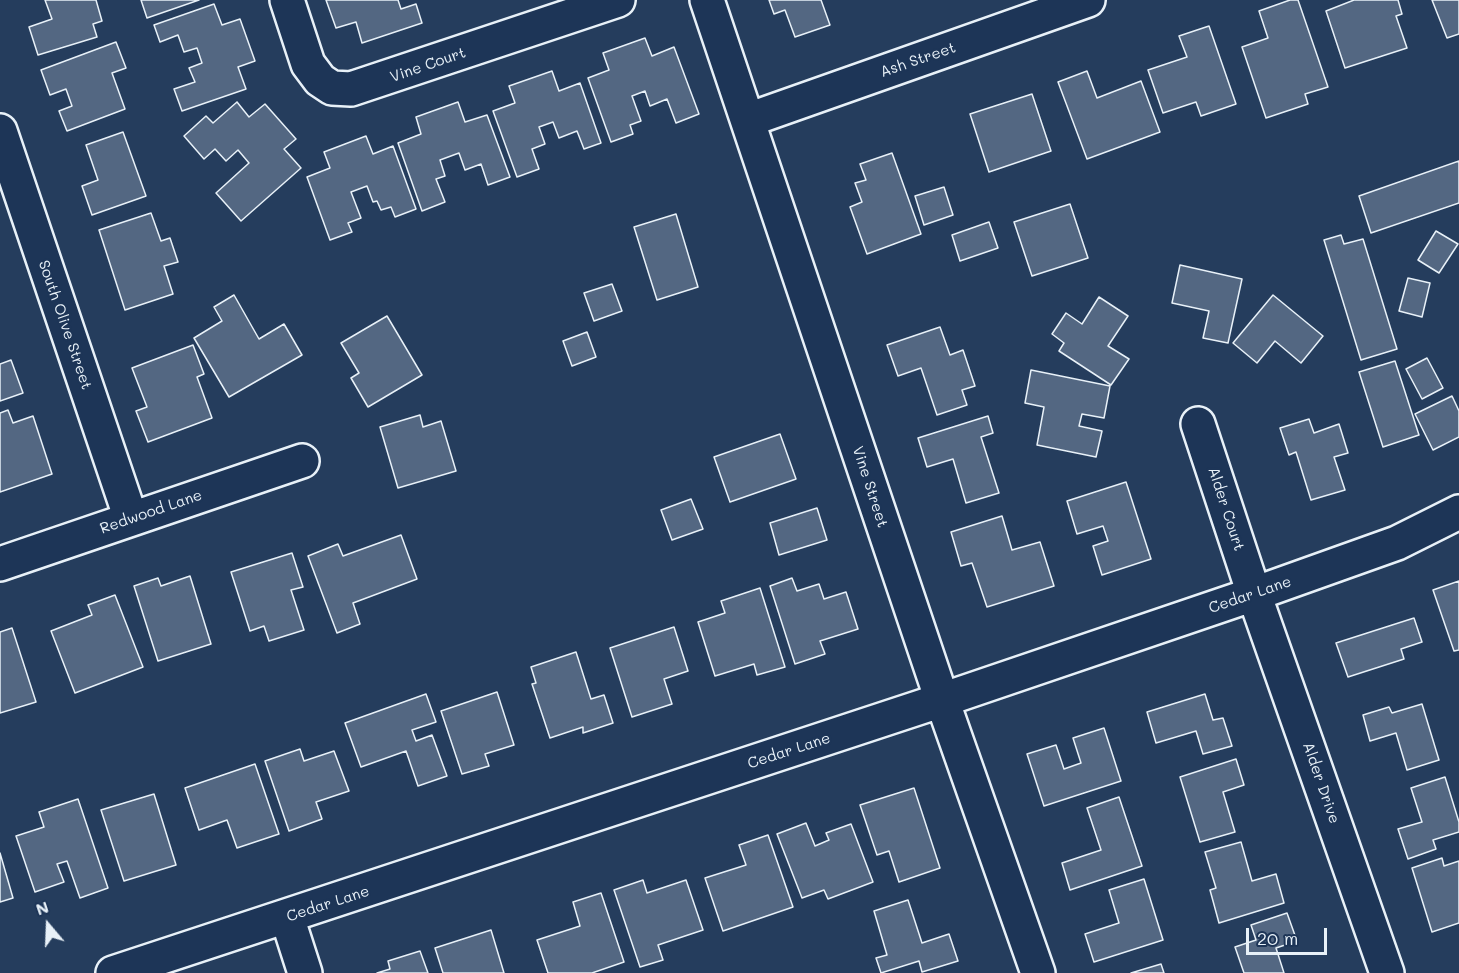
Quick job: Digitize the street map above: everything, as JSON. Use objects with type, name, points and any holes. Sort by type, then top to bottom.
[{"type":"street","name":"Vine Court","points":[[287,0],[308,64],[320,80],[332,88],[351,89],[618,0]]},
{"type":"street","name":"Vine Street","points":[[707,0],[942,700],[1038,973]]},
{"type":"street","name":"Ash Street","points":[[748,120],[1088,0]]},
{"type":"street","name":"South Olive Street","points":[[0,131],[131,519]]},
{"type":"street","name":"Alder Court","points":[[1198,424],[1254,594]]},
{"type":"street","name":"Redwood Lane","points":[[0,564],[302,461]]},
{"type":"street","name":"Cedar Lane","points":[[113,973],[942,700],[1254,594],[1397,543],[1459,512]]},
{"type":"street","name":"Alder Drive","points":[[1254,594],[1388,973]]},
{"type":"street","points":[[287,917],[305,973]]},
{"type":"building","points":[[45,0],[96,0],[102,21],[93,24],[97,37],[38,55],[29,27],[52,19]]},
{"type":"building","points":[[141,0],[199,0],[147,18]]},
{"type":"building","points":[[326,0],[398,0],[401,9],[416,4],[422,23],[362,43],[356,22],[336,28]]},
{"type":"building","points":[[769,0],[821,0],[830,25],[795,37],[785,10],[774,14]]},
{"type":"building","points":[[1290,0],[1298,0],[1328,87],[1305,94],[1308,104],[1266,118],[1242,47],[1268,38],[1259,11]]},
{"type":"building","points":[[1354,0],[1398,0],[1402,14],[1396,16],[1407,48],[1345,68],[1326,11]]},
{"type":"building","points":[[1432,0],[1459,0],[1459,34],[1447,38]]},
{"type":"building","points":[[214,4],[222,25],[240,19],[255,61],[238,67],[246,89],[182,111],[174,89],[195,82],[189,68],[202,63],[197,48],[184,52],[178,35],[160,42],[154,25]]},
{"type":"building","points":[[1209,26],[1236,104],[1201,116],[1196,102],[1163,113],[1148,70],[1187,57],[1179,36]]},
{"type":"building","points":[[645,38],[652,56],[674,47],[699,114],[676,123],[667,99],[650,106],[645,91],[632,96],[641,121],[630,125],[633,134],[611,142],[588,78],[609,70],[603,53]]},
{"type":"building","points":[[116,42],[126,68],[112,73],[125,109],[67,131],[59,111],[72,106],[66,89],[50,95],[41,70]]},
{"type":"building","points":[[552,71],[559,91],[580,83],[601,143],[584,149],[577,131],[559,138],[553,122],[539,127],[545,144],[532,149],[539,169],[517,177],[493,111],[515,103],[509,86]]},
{"type":"building","points":[[1087,71],[1097,98],[1141,81],[1160,132],[1087,159],[1058,82]]},
{"type":"building","points":[[1032,94],[1051,151],[989,172],[970,114]]},
{"type":"building","points":[[237,102],[249,117],[265,104],[296,139],[284,149],[301,168],[241,221],[216,193],[249,163],[238,150],[226,161],[215,149],[204,159],[184,136],[206,116],[213,123]]},
{"type":"building","points":[[458,102],[465,122],[487,115],[510,177],[488,185],[481,164],[465,170],[459,153],[440,160],[445,176],[436,179],[445,202],[422,211],[398,143],[421,134],[416,117]]},
{"type":"building","points":[[123,132],[146,196],[92,215],[82,186],[98,180],[86,145]]},
{"type":"building","points":[[366,136],[373,154],[393,146],[416,209],[395,217],[391,207],[381,210],[377,201],[373,202],[367,186],[351,192],[361,218],[348,223],[352,232],[330,240],[307,177],[330,168],[324,152]]},
{"type":"building","points":[[892,153],[921,234],[867,254],[850,207],[862,202],[855,183],[866,180],[860,164]]},
{"type":"building","points":[[1459,161],[1459,203],[1371,233],[1359,196]]},
{"type":"building","points":[[944,187],[953,215],[924,225],[915,196]]},
{"type":"building","points":[[1070,204],[1088,258],[1032,276],[1014,222]]},
{"type":"building","points":[[151,213],[161,241],[170,238],[178,262],[164,266],[173,294],[125,310],[99,230]]},
{"type":"building","points":[[676,214],[698,287],[657,300],[634,227]]},
{"type":"building","points":[[989,222],[998,248],[960,261],[952,235]]},
{"type":"building","points":[[1436,231],[1458,244],[1439,273],[1418,260]]},
{"type":"building","points":[[1341,235],[1344,244],[1363,239],[1397,349],[1361,360],[1324,240]]},
{"type":"building","points":[[1180,265],[1242,279],[1228,343],[1203,338],[1209,311],[1172,303]]},
{"type":"building","points":[[1408,278],[1430,283],[1422,317],[1399,311]]},
{"type":"building","points":[[612,284],[622,311],[594,321],[584,293]]},
{"type":"building","points":[[234,295],[259,339],[284,324],[302,355],[229,397],[194,338],[222,321],[214,307]]},
{"type":"building","points":[[1273,295],[1323,336],[1301,363],[1275,341],[1257,363],[1233,343]]},
{"type":"building","points":[[1099,297],[1128,316],[1108,346],[1129,359],[1111,385],[1059,351],[1064,343],[1052,334],[1066,313],[1082,324]]},
{"type":"building","points":[[387,316],[422,375],[368,407],[351,378],[359,373],[341,343]]},
{"type":"building","points":[[940,327],[950,355],[963,350],[975,386],[962,390],[967,405],[937,415],[921,368],[898,376],[887,345]]},
{"type":"building","points":[[587,332],[596,357],[572,366],[563,341]]},
{"type":"building","points":[[193,345],[204,374],[197,377],[212,418],[148,442],[136,411],[147,407],[132,368]]},
{"type":"building","points":[[1427,358],[1443,388],[1422,399],[1406,369]]},
{"type":"building","points":[[11,360],[23,393],[0,401],[0,364]]},
{"type":"building","points":[[1395,361],[1419,435],[1383,447],[1359,372]]},
{"type":"building","points":[[1031,370],[1110,386],[1104,418],[1082,414],[1079,426],[1102,431],[1096,457],[1037,445],[1044,407],[1025,403]]},
{"type":"building","points":[[1452,396],[1459,411],[1459,437],[1433,450],[1415,414]]},
{"type":"building","points":[[8,410],[13,423],[33,416],[52,474],[0,492],[0,413]]},
{"type":"building","points":[[420,415],[423,427],[441,421],[456,471],[398,488],[380,427]]},
{"type":"building","points":[[988,416],[993,433],[981,437],[999,493],[966,503],[953,459],[927,467],[918,438]]},
{"type":"building","points":[[1309,419],[1314,433],[1339,424],[1348,453],[1334,457],[1345,490],[1311,500],[1296,452],[1289,455],[1280,428]]},
{"type":"building","points":[[780,434],[796,479],[730,502],[714,457]]},
{"type":"building","points":[[1126,482],[1151,559],[1102,575],[1093,546],[1108,541],[1103,526],[1077,534],[1067,501]]},
{"type":"building","points":[[691,499],[703,529],[672,540],[661,510]]},
{"type":"building","points":[[817,508],[827,540],[779,555],[770,523]]},
{"type":"building","points":[[1002,516],[1012,550],[1040,542],[1054,586],[987,607],[972,563],[961,566],[951,532]]},
{"type":"building","points":[[401,535],[417,579],[353,603],[360,624],[337,633],[308,556],[338,544],[343,556]]},
{"type":"building","points":[[292,553],[303,587],[291,590],[304,630],[269,641],[264,626],[250,631],[231,572]]},
{"type":"building","points":[[190,576],[211,644],[158,661],[134,586],[158,578],[161,586]]},
{"type":"building","points":[[792,578],[797,591],[819,584],[824,599],[846,592],[858,629],[820,641],[825,654],[795,664],[770,586]]},
{"type":"building","points":[[1459,581],[1459,650],[1454,651],[1433,590]]},
{"type":"building","points":[[760,588],[785,667],[757,675],[754,664],[715,676],[698,622],[725,613],[721,601]]},
{"type":"building","points":[[115,595],[143,667],[75,693],[51,631],[92,615],[88,605]]},
{"type":"building","points":[[1414,618],[1422,642],[1401,649],[1404,659],[1348,677],[1336,643]]},
{"type":"building","points":[[674,627],[688,671],[664,679],[672,704],[632,717],[610,648]]},
{"type":"building","points":[[12,628],[36,702],[0,713],[0,632]]},
{"type":"building","points":[[576,652],[591,699],[604,695],[613,723],[583,733],[583,727],[550,738],[532,684],[536,683],[531,667]]},
{"type":"building","points":[[497,692],[514,745],[485,754],[489,766],[462,774],[441,711]]},
{"type":"building","points":[[426,694],[436,722],[412,730],[416,741],[432,735],[447,776],[418,786],[406,751],[361,767],[345,723]]},
{"type":"building","points":[[1205,694],[1213,720],[1223,718],[1232,746],[1203,754],[1196,731],[1156,743],[1147,712]]},
{"type":"building","points":[[1422,704],[1439,760],[1407,770],[1396,733],[1370,741],[1363,715],[1389,707],[1392,713]]},
{"type":"building","points":[[1104,728],[1121,781],[1044,806],[1027,754],[1056,745],[1064,769],[1081,763],[1073,738]]},
{"type":"building","points":[[300,749],[304,761],[334,751],[349,791],[316,802],[322,819],[289,831],[265,761]]},
{"type":"building","points":[[1236,759],[1244,785],[1223,792],[1235,832],[1200,842],[1180,777]]},
{"type":"building","points":[[255,764],[279,834],[237,848],[227,820],[199,830],[185,788]]},
{"type":"building","points":[[1445,777],[1459,822],[1459,832],[1433,840],[1436,849],[1408,859],[1398,829],[1422,822],[1411,788]]},
{"type":"building","points":[[914,788],[940,868],[899,882],[889,851],[877,855],[860,805]]},
{"type":"building","points":[[154,794],[176,865],[124,881],[101,810]]},
{"type":"building","points":[[1119,797],[1142,866],[1070,890],[1062,863],[1101,850],[1087,808]]},
{"type":"building","points":[[78,799],[108,888],[80,898],[67,861],[57,864],[64,882],[35,892],[16,836],[44,827],[39,812]]},
{"type":"building","points":[[806,823],[815,846],[829,840],[826,833],[851,824],[873,882],[828,899],[824,890],[802,898],[777,834]]},
{"type":"building","points":[[768,835],[793,907],[723,931],[705,878],[746,865],[739,845]]},
{"type":"building","points":[[1241,842],[1252,881],[1276,874],[1284,903],[1219,923],[1210,890],[1216,888],[1205,852]]},
{"type":"building","points":[[0,853],[13,898],[0,902]]},
{"type":"building","points":[[1442,858],[1444,866],[1459,861],[1459,923],[1432,932],[1412,868]]},
{"type":"building","points":[[1144,879],[1163,940],[1094,962],[1085,934],[1119,923],[1109,890]]},
{"type":"building","points":[[643,880],[647,893],[686,880],[703,930],[658,945],[663,960],[640,967],[614,890]]},
{"type":"building","points":[[601,893],[624,962],[592,973],[548,973],[537,940],[580,926],[573,902]]},
{"type":"building","points":[[908,900],[922,943],[949,934],[958,961],[922,972],[919,961],[881,973],[876,958],[887,955],[874,911]]},
{"type":"building","points":[[1287,913],[1297,941],[1276,948],[1284,973],[1244,973],[1235,947],[1256,940],[1251,925]]},
{"type":"building","points":[[491,930],[504,973],[443,973],[435,948]]},
{"type":"building","points":[[420,951],[428,973],[377,973],[390,969],[388,961]]},
{"type":"building","points":[[1161,964],[1164,973],[1131,973]]}]
